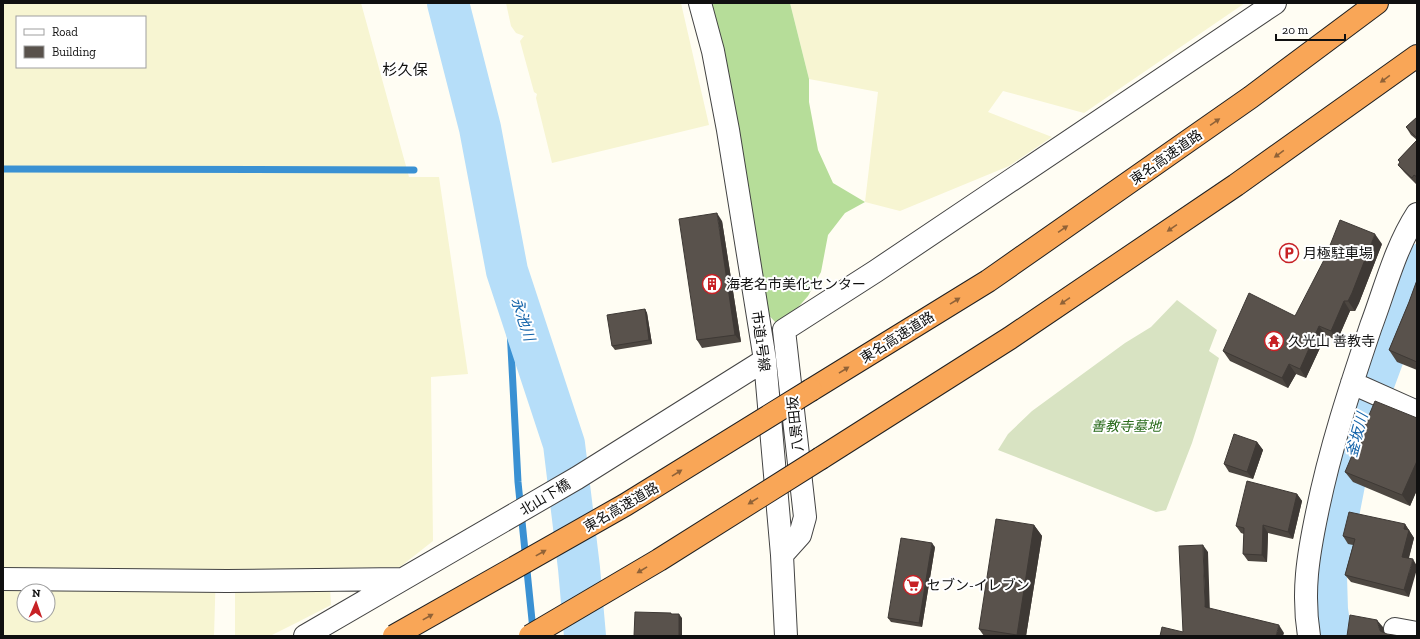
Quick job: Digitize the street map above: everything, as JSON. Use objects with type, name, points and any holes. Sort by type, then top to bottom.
[{"type":"highway","name":"東名高速道路","points":[[394,636],[626,505],[988,281],[1251,97],[1377,3]]},
{"type":"highway","points":[[530,636],[659,560],[1016,334],[1236,185],[1417,56]]},
{"type":"street","name":"市道1号線","points":[[700,3],[713,51],[728,130],[765,360],[782,555],[786,636]]},
{"type":"street","name":"八景田坂","points":[[782,555],[800,535],[805,518],[784,330],[876,271],[1275,3]]},
{"type":"street","points":[[1309,636],[1306,618],[1305,586],[1310,546],[1325,473],[1396,255],[1417,214]]},
{"type":"street","name":"北山下橋","points":[[305,636],[577,478],[765,360]]},
{"type":"street","points":[[1354,384],[1417,412]]},
{"type":"street","points":[[3,579],[219,581],[402,579]]},
{"type":"street","points":[[1396,629],[1417,633]]},
{"type":"shaded area","points":[[3,3],[361,3],[409,177],[439,177],[468,374],[431,377],[433,541],[400,567],[240,570],[216,569],[214,636],[3,636]]},
{"type":"shaded area","points":[[506,3],[681,3],[709,125],[552,163],[536,98],[537,94],[534,92],[520,41],[524,36],[516,33],[511,26]]},
{"type":"shaded area","points":[[790,3],[1245,3],[1084,113],[1003,91],[988,112],[1052,137],[1009,166],[900,211],[865,202],[878,92],[809,79]]},
{"type":"shaded area","points":[[330,587],[331,605],[270,636],[235,636],[235,589]]},
{"type":"green space","points":[[698,3],[790,3],[809,79],[809,102],[818,150],[833,183],[865,202],[845,213],[828,235],[821,272],[808,296],[794,312],[776,323],[765,311]]},
{"type":"green space","name":"善教寺墓地","points":[[1177,300],[1217,330],[1209,351],[1219,358],[1192,443],[1166,510],[1156,512],[998,450],[1008,434],[1032,411],[1125,343],[1151,327]]},
{"type":"building","points":[[1417,117],[1417,138],[1406,127]]},
{"type":"building","points":[[1417,140],[1417,177],[1414,175],[1412,178],[1398,165],[1400,162],[1398,160]]},
{"type":"building","name":"海老名市美化センター","points":[[717,213],[735,335],[697,340],[679,219]]},
{"type":"building","points":[[1340,220],[1375,234],[1348,301],[1344,301],[1331,331],[1319,326],[1300,369],[1289,364],[1282,378],[1223,351],[1249,293],[1295,316],[1325,258]]},
{"type":"building","points":[[1417,280],[1417,362],[1389,350]]},
{"type":"building","points":[[645,309],[649,340],[612,346],[607,315]]},
{"type":"building","points":[[1375,401],[1417,418],[1417,461],[1402,495],[1345,472]]},
{"type":"building","points":[[1234,434],[1257,442],[1247,472],[1224,464]]},
{"type":"building","points":[[1247,481],[1297,494],[1288,532],[1263,525],[1262,555],[1243,554],[1244,528],[1236,526]]},
{"type":"building","points":[[1349,512],[1405,524],[1404,529],[1409,530],[1402,557],[1413,559],[1404,590],[1345,575],[1355,539],[1343,536]]},
{"type":"building","points":[[996,519],[1034,525],[1017,635],[979,629]]},
{"type":"building","name":"セブン-イレブン","points":[[901,538],[932,543],[919,623],[888,618]]},
{"type":"building","points":[[1203,545],[1205,607],[1279,625],[1276,636],[1160,636],[1162,627],[1183,632],[1179,546]]},
{"type":"building","points":[[635,612],[679,614],[679,636],[634,636]]},
{"type":"building","points":[[1350,615],[1377,620],[1380,631],[1387,634],[1400,636],[1347,636]]},
{"type":"waterway","name":"永池川","points":[[448,3],[480,128],[507,271],[564,444],[579,568],[585,636]]},
{"type":"waterway","points":[[3,169],[414,170]]},
{"type":"waterway","name":"釜坂川","points":[[1331,636],[1327,610],[1326,576],[1347,469],[1365,406],[1417,265]]},
{"type":"waterway","points":[[507,271],[518,482],[533,630]]},
{"type":"place","name":"月極駐車場","points":[[1289,253]]},
{"type":"place","name":"海老名市美化センター","points":[[712,284]]},
{"type":"place","name":"久光山 善教寺","points":[[1274,341]]},
{"type":"place","name":"セブン-イレブン","points":[[913,585]]},
{"type":"district","name":"杉久保","points":[[405,70]]}]
